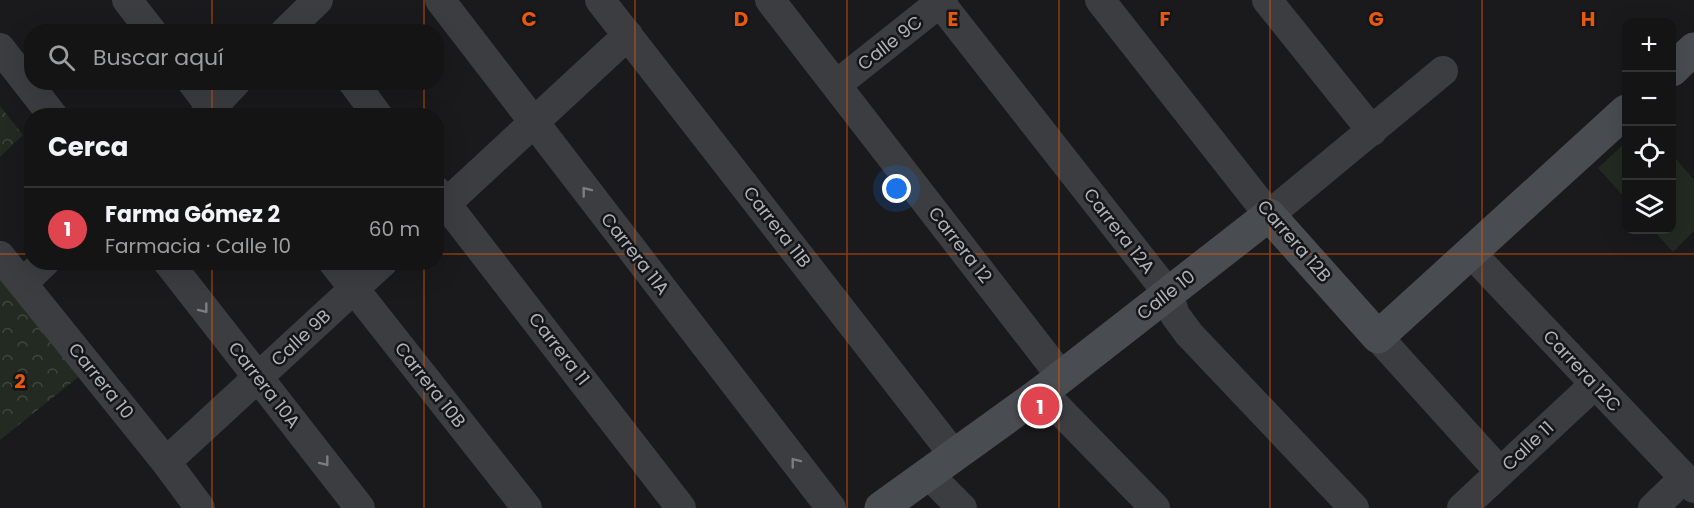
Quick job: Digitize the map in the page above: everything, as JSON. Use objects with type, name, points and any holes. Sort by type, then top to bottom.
[{"type":"street","points":[[128,0],[146,24]]},
{"type":"street","name":"Carrera 11A","points":[[440,0],[831,508]]},
{"type":"street","name":"Carrera 11B","points":[[600,0],[941,464],[962,508]]},
{"type":"street","name":"Carrera 12","points":[[770,0],[836,85],[1052,384],[1155,508]]},
{"type":"street","name":"Carrera 12B","points":[[1100,0],[1269,215],[1500,472]]},
{"type":"street","points":[[1267,0],[1372,131]]},
{"type":"street","name":"Calle 9C","points":[[836,85],[940,1]]},
{"type":"street","name":"Carrera 12A","points":[[940,1],[1168,293],[1175,315],[1189,334],[1354,508]]},
{"type":"street","points":[[444,200],[534,124],[628,36]]},
{"type":"street","points":[[0,48],[24,79]]},
{"type":"street","points":[[1676,65],[1694,49]]},
{"type":"street","name":"Calle 10","points":[[881,508],[1052,384],[1269,215],[1443,71]]},
{"type":"street","points":[[33,90],[47,108]]},
{"type":"street","points":[[197,90],[208,108]]},
{"type":"street","points":[[215,108],[230,90]]},
{"type":"street","points":[[359,90],[372,108]]},
{"type":"street","points":[[1378,337],[1622,115]]},
{"type":"street","name":"Carrera 11","points":[[444,208],[681,508]]},
{"type":"street","name":"Carrera 12C","points":[[1471,253],[1689,483]]},
{"type":"street","name":"Carrera 10","points":[[0,256],[166,462],[200,508]]},
{"type":"street","points":[[23,283],[37,270]]},
{"type":"street","name":"Carrera 10A","points":[[174,270],[360,508]]},
{"type":"street","name":"Carrera 10B","points":[[339,270],[527,508]]},
{"type":"street","name":"Calle 9B","points":[[166,462],[375,270]]},
{"type":"street","name":"Calle 11","points":[[1462,508],[1595,384]]},
{"type":"street","points":[[1653,508],[1689,483]]},
{"type":"green space","points":[[0,106],[23,135],[0,157]]},
{"type":"green space","points":[[1622,146],[1622,195],[1598,168]]},
{"type":"green space","points":[[1676,159],[1694,180],[1694,231],[1673,252],[1657,234],[1676,234]]},
{"type":"green space","points":[[0,276],[81,375],[0,440]]},
{"type":"place","name":"Farma Gómez 2","points":[[1040,406]]}]
